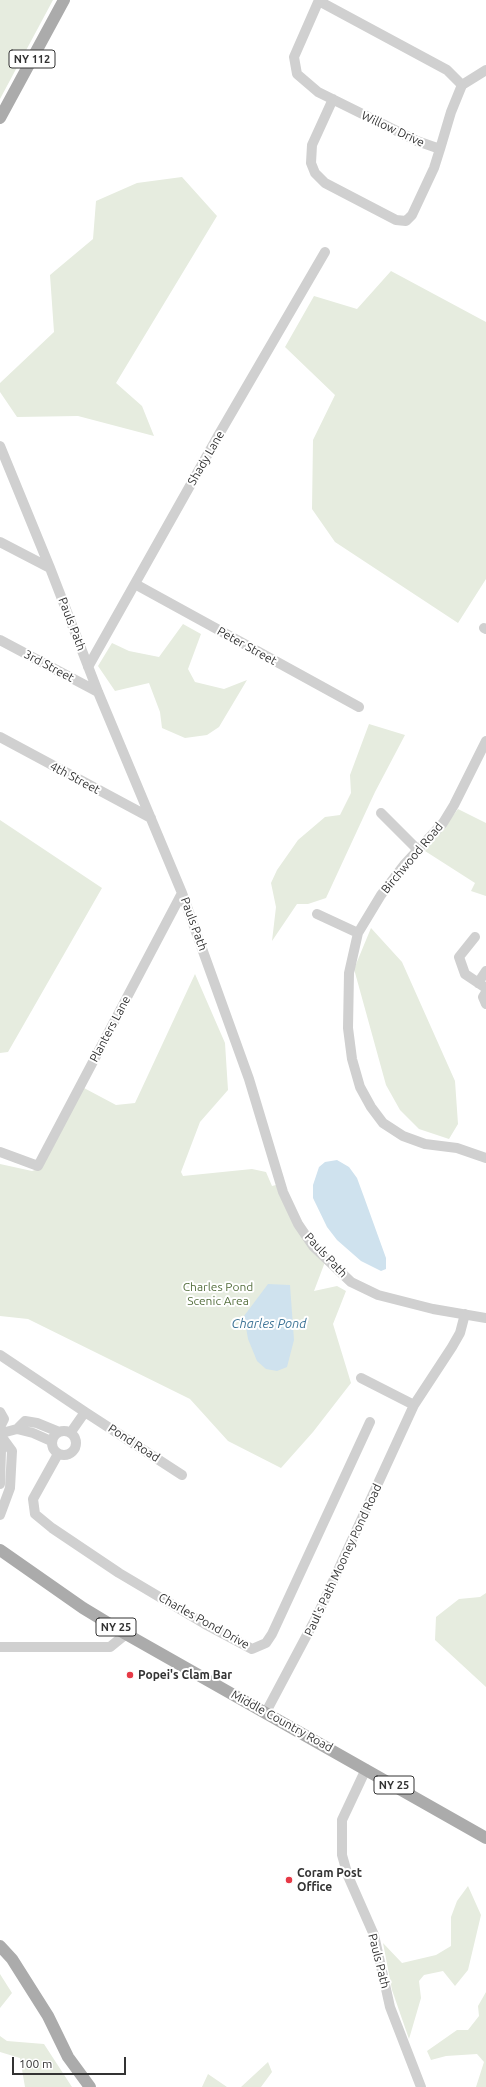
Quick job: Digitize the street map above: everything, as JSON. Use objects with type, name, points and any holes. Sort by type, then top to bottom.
[{"type":"main road","name":"NY 112","points":[[0,118],[64,0]]},
{"type":"main road","name":"Middle Country Road","points":[[0,1550],[73,1601],[126,1634],[486,1838]]},
{"type":"main road","points":[[0,1946],[12,1959],[48,2016],[68,2057],[90,2087]]},
{"type":"street","name":"Willow Drive","points":[[319,0],[447,70],[462,85],[451,112],[440,149],[417,142],[318,92],[297,74],[294,57],[319,0]]},
{"type":"street","points":[[462,85],[486,70]]},
{"type":"street","points":[[333,99],[312,145],[311,163],[315,173],[325,183],[396,220],[406,222],[412,216],[434,168],[440,149]]},
{"type":"street","name":"Shady Lane","points":[[88,666],[325,252]]},
{"type":"street","name":"Pauls Path","points":[[0,446],[50,568],[98,692],[182,893],[249,1079],[283,1192],[298,1224],[313,1246],[351,1282],[378,1295],[433,1309],[486,1318]]},
{"type":"street","points":[[0,542],[50,568]]},
{"type":"street","name":"Peter Street","points":[[135,584],[359,707]]},
{"type":"street","name":"3rd Street","points":[[0,640],[98,692]]},
{"type":"street","name":"4th Street","points":[[0,738],[151,818]]},
{"type":"street","name":"Birchwood Road","points":[[486,741],[482,758],[454,805],[442,823],[381,895],[358,933],[349,973],[348,1028],[352,1059],[360,1087],[371,1107],[384,1123],[403,1136],[425,1144],[457,1148],[486,1158]]},
{"type":"street","points":[[381,813],[418,850]]},
{"type":"street","name":"Planters Lane","points":[[0,1152],[38,1166],[182,893]]},
{"type":"street","points":[[317,914],[358,933]]},
{"type":"street","points":[[475,937],[459,957],[465,974],[482,985],[486,971]]},
{"type":"street","points":[[486,992],[483,997],[486,1004]]},
{"type":"street","name":"Paul's Path Mooney Pond Road","points":[[266,1712],[317,1616],[414,1405],[460,1333],[465,1314]]},
{"type":"street","name":"Pond Road","points":[[0,1355],[182,1475]]},
{"type":"street","points":[[362,1378],[414,1405]]},
{"type":"street","points":[[0,1412],[4,1419],[0,1484]]},
{"type":"street","points":[[71,1432],[85,1412]]},
{"type":"street","points":[[17,1429],[25,1421],[37,1423],[59,1432],[71,1432]]},
{"type":"street","name":"Charles Pond Drive","points":[[58,1454],[34,1499],[34,1514],[52,1528],[119,1573],[252,1649],[266,1643],[272,1634],[370,1422]]},
{"type":"street","points":[[2,1432],[17,1429],[33,1433],[51,1441],[58,1454],[66,1456],[73,1454],[76,1448],[74,1435],[71,1432]]},
{"type":"street","points":[[0,1515],[10,1488],[12,1451],[2,1432]]},
{"type":"street","points":[[51,1441],[54,1435],[59,1432]]},
{"type":"street","points":[[0,1647],[110,1647],[126,1634]]},
{"type":"street","name":"Pauls Path","points":[[366,1769],[342,1820],[342,1855],[348,1876],[374,1935],[390,2007],[421,2087]]},
{"type":"green space","points":[[0,0],[53,0],[0,99]]},
{"type":"green space","points":[[182,177],[217,216],[116,383],[142,406],[154,436],[78,416],[17,417],[0,392],[0,383],[54,332],[50,275],[93,239],[96,201],[137,183]]},
{"type":"green space","points":[[391,271],[486,322],[486,579],[458,623],[335,542],[312,509],[313,440],[335,395],[285,347],[314,296],[357,309]]},
{"type":"green space","points":[[183,624],[201,634],[188,669],[195,682],[224,689],[247,680],[219,727],[207,735],[185,738],[162,728],[160,712],[149,683],[115,691],[98,666],[112,643],[129,651],[159,657]]},
{"type":"green space","points":[[369,724],[405,735],[375,792],[326,898],[308,904],[297,904],[272,941],[276,907],[271,883],[277,870],[298,840],[325,817],[340,815],[351,793],[350,775]]},
{"type":"green space","points":[[458,809],[486,823],[486,896],[471,891],[475,883],[425,851]]},
{"type":"green space","points":[[0,820],[102,888],[8,1052],[0,1053]]},
{"type":"green space","points":[[371,928],[402,962],[455,1081],[458,1124],[449,1139],[419,1129],[400,1110],[386,1085],[354,969]]},
{"type":"green space","name":"Charles Pond Scenic Area","points":[[195,974],[225,1043],[228,1090],[200,1122],[181,1172],[183,1176],[252,1169],[266,1172],[272,1186],[280,1184],[325,1262],[314,1291],[337,1286],[346,1291],[333,1324],[351,1383],[313,1432],[281,1468],[228,1441],[190,1399],[28,1319],[0,1316],[0,1164],[32,1171],[41,1168],[84,1088],[116,1105],[135,1103]]},
{"type":"green space","points":[[486,1593],[486,1687],[435,1640],[436,1617],[459,1599],[480,1597]]},
{"type":"green space","points":[[468,1886],[481,1915],[468,1970],[455,1986],[443,1971],[424,1975],[419,1981],[421,1998],[409,2039],[392,1990],[383,1943],[402,1963],[436,1955],[451,1946],[451,1917],[457,1901]]},
{"type":"green space","points":[[0,1974],[12,1993],[0,2008]]},
{"type":"green space","points":[[486,1992],[486,2087],[476,2087],[484,2062],[477,2054],[446,2056],[431,2060],[427,2051],[457,2030],[468,2030],[479,2016],[478,2006]]},
{"type":"green space","points":[[0,2036],[7,2041],[44,2044],[72,2087],[25,2087],[20,2058],[0,2052]]},
{"type":"green space","points":[[268,2062],[272,2072],[261,2087],[241,2087]]},
{"type":"green space","points":[[208,2074],[227,2087],[202,2087]]},
{"type":"water","points":[[337,1160],[349,1167],[357,1178],[386,1258],[386,1269],[381,1271],[361,1261],[337,1240],[327,1227],[313,1198],[313,1185],[319,1167],[325,1162]]},
{"type":"water","name":"Charles Pond","points":[[268,1284],[290,1285],[294,1340],[287,1367],[277,1371],[266,1369],[257,1361],[248,1339],[244,1316]]},
{"type":"place","name":"Popei's Clam Bar","points":[[130,1675]]},
{"type":"place","name":"Coram Post Office","points":[[289,1880]]}]
